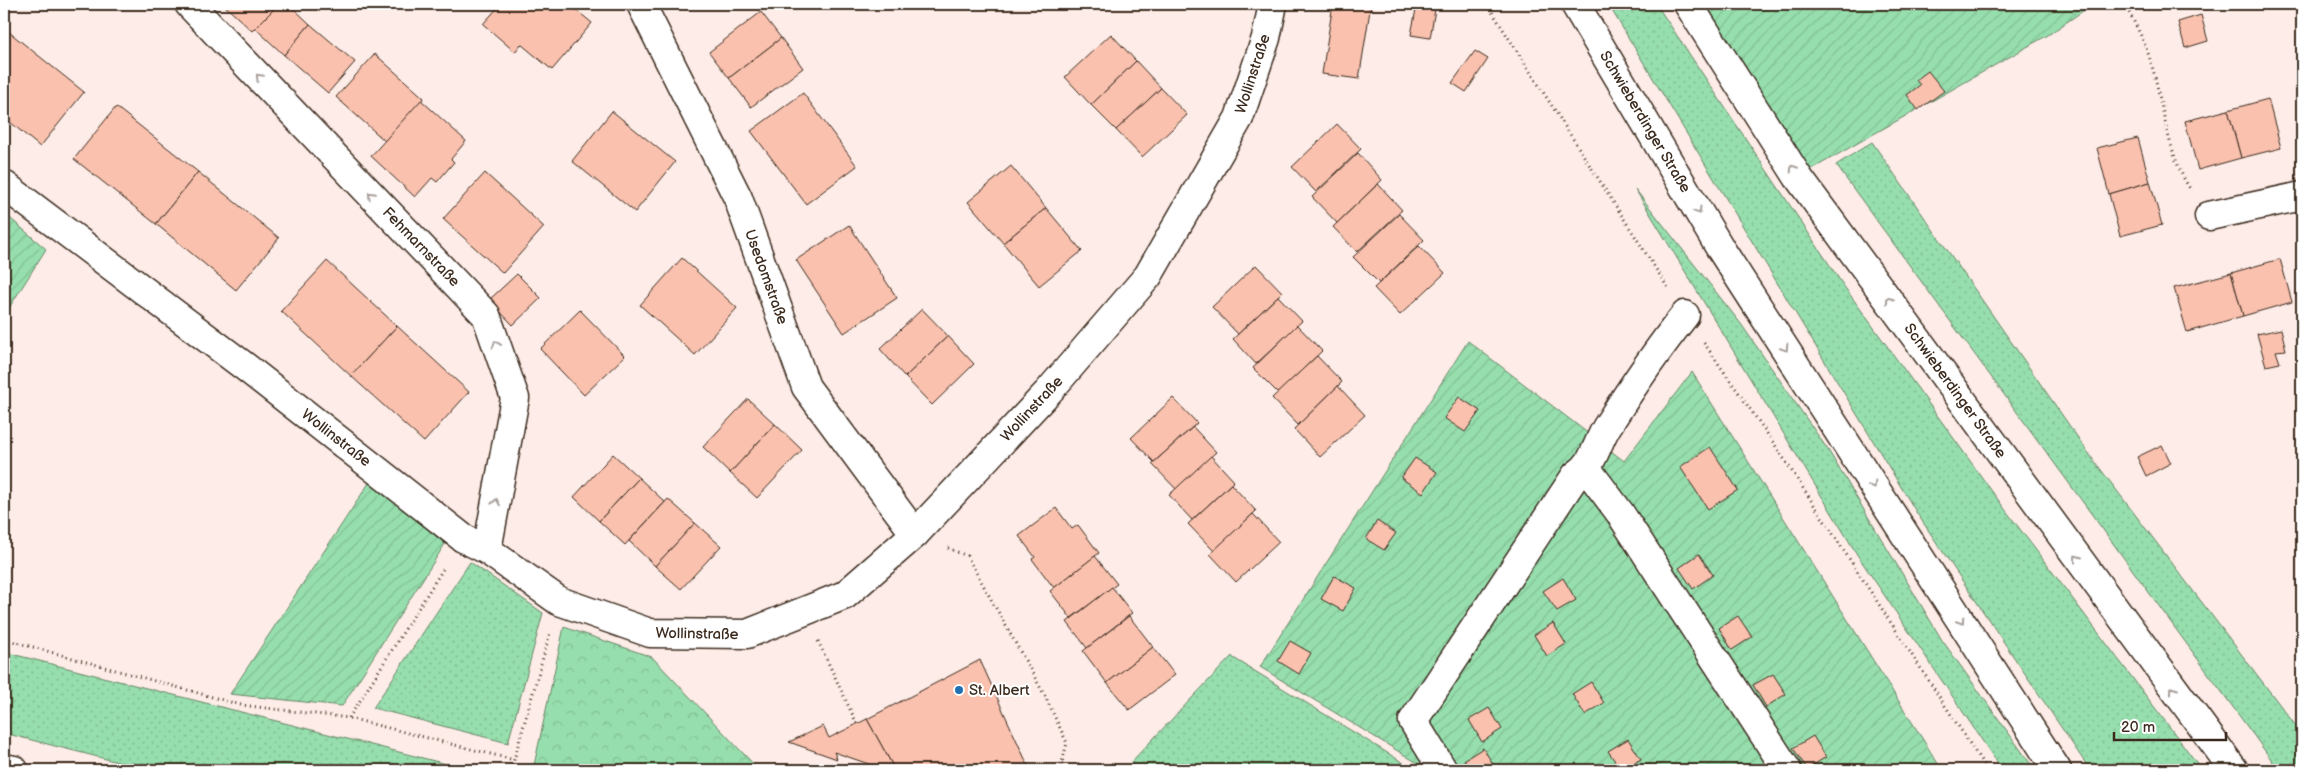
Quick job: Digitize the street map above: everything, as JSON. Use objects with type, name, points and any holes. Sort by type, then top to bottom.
[{"type":"main road","name":"Fehmarnstraße","points":[[188,4],[486,316],[515,398],[487,550]]},
{"type":"main road","name":"Usedomstraße","points":[[641,4],[738,198],[806,387],[915,534]]},
{"type":"main road","name":"Wollinstraße","points":[[4,185],[248,368],[463,538],[487,550],[558,601],[650,633],[747,634],[846,595],[915,534],[1049,391],[1148,276],[1239,118],[1266,38],[1273,4]]},
{"type":"main road","name":"Schwieberdinger Straße","points":[[1574,4],[1720,248],[2057,770]]},
{"type":"main road","name":"Schwieberdinger Straße","points":[[1688,4],[1798,176],[2234,770]]},
{"type":"main road","points":[[2209,216],[2302,196]]},
{"type":"main road","points":[[1443,770],[1413,721],[1576,475],[1587,468],[1606,428],[1663,342],[1685,315]]},
{"type":"main road","points":[[1587,468],[1620,513],[1786,770]]},
{"type":"main road","points":[[4,768],[14,770]]},
{"type":"path","points":[[1487,4],[1685,315],[1773,442],[1987,770]]},
{"type":"path","points":[[2124,4],[2139,28],[2152,66],[2165,123],[2184,181],[2209,216]]},
{"type":"path","points":[[915,534],[966,556],[1045,696],[1068,743],[1060,770]]},
{"type":"path","points":[[349,718],[463,538]]},
{"type":"path","points":[[511,770],[558,601]]},
{"type":"path","points":[[4,639],[242,705],[349,718],[514,760]]},
{"type":"path","points":[[825,650],[857,724]]},
{"type":"green space","points":[[1608,4],[1656,4],[1843,285],[2004,508],[2202,770],[2090,770],[1918,515]]},
{"type":"green space","points":[[1700,4],[2093,4],[2048,35],[1798,177]]},
{"type":"green space","points":[[1872,142],[2092,458],[2302,734],[2302,770],[2279,770],[1836,165]]},
{"type":"green space","points":[[1635,189],[1741,324],[1828,450],[1942,640],[2035,770],[2002,770],[1858,556]]},
{"type":"green space","points":[[4,213],[46,249],[4,316]]},
{"type":"green space","points":[[1468,341],[1624,461],[1692,372],[1942,770],[1429,770],[1260,667]]},
{"type":"green space","points":[[371,480],[445,544],[342,706],[230,694]]},
{"type":"green space","points":[[470,562],[543,613],[508,743],[373,708]]},
{"type":"green space","points":[[564,627],[652,657],[759,770],[533,770]]},
{"type":"green space","points":[[4,652],[470,770],[149,770],[4,733]]},
{"type":"green space","points":[[1232,656],[1415,770],[1129,770],[1133,760]]},
{"type":"building","points":[[223,4],[279,4],[252,31]]},
{"type":"building","points":[[279,4],[289,4],[310,24],[284,55],[255,28]]},
{"type":"building","points":[[501,4],[569,4],[592,23],[552,70],[521,44],[515,52],[483,24]]},
{"type":"building","points":[[1333,4],[1371,4],[1359,79],[1322,74]]},
{"type":"building","points":[[1417,4],[1436,4],[1430,38],[1411,35]]},
{"type":"building","points":[[761,12],[781,38],[729,78],[709,52]]},
{"type":"building","points":[[2201,15],[2208,41],[2185,48],[2178,22]]},
{"type":"building","points":[[310,24],[355,62],[328,93],[284,55]]},
{"type":"building","points":[[4,28],[84,92],[40,147],[4,117]]},
{"type":"building","points":[[1111,34],[1136,61],[1091,105],[1065,77]]},
{"type":"building","points":[[781,38],[803,68],[751,107],[729,78]]},
{"type":"building","points":[[1475,51],[1488,59],[1466,92],[1452,83]]},
{"type":"building","points":[[375,54],[424,98],[385,141],[336,97]]},
{"type":"building","points":[[1136,61],[1161,88],[1116,130],[1091,105]]},
{"type":"building","points":[[1928,71],[1944,91],[1918,110],[1907,95],[1920,85],[1916,80]]},
{"type":"building","points":[[1161,88],[1187,115],[1142,157],[1116,130]]},
{"type":"building","points":[[803,93],[857,166],[806,204],[751,131]]},
{"type":"building","points":[[2268,99],[2281,148],[2241,158],[2228,110]]},
{"type":"building","points":[[421,100],[466,141],[451,159],[454,162],[437,182],[432,178],[415,197],[371,156]]},
{"type":"building","points":[[116,107],[198,172],[156,224],[74,159]]},
{"type":"building","points":[[2228,110],[2241,158],[2198,170],[2185,121]]},
{"type":"building","points":[[612,111],[675,162],[635,212],[572,161]]},
{"type":"building","points":[[1337,124],[1361,149],[1316,192],[1292,167]]},
{"type":"building","points":[[2138,138],[2150,182],[2109,194],[2097,148]]},
{"type":"building","points":[[1358,153],[1382,180],[1337,223],[1312,197]]},
{"type":"building","points":[[1011,166],[1046,208],[1003,243],[968,202]]},
{"type":"building","points":[[198,172],[279,238],[236,290],[156,224]]},
{"type":"building","points":[[485,173],[544,227],[503,273],[443,219]]},
{"type":"building","points":[[2150,182],[2162,225],[2120,236],[2109,194]]},
{"type":"building","points":[[1378,184],[1402,210],[1357,252],[1333,227]]},
{"type":"building","points":[[1046,208],[1082,251],[1039,286],[1003,243]]},
{"type":"building","points":[[1399,214],[1424,240],[1379,283],[1353,257]]},
{"type":"building","points":[[849,225],[897,298],[844,333],[796,260]]},
{"type":"building","points":[[1419,246],[1445,273],[1400,315],[1374,288]]},
{"type":"building","points":[[682,258],[737,308],[695,355],[640,305]]},
{"type":"building","points":[[2280,259],[2292,302],[2243,316],[2231,273]]},
{"type":"building","points":[[327,261],[397,326],[351,376],[281,311]]},
{"type":"building","points":[[1256,265],[1282,292],[1238,334],[1212,307]]},
{"type":"building","points":[[2231,273],[2243,316],[2187,332],[2174,288]]},
{"type":"building","points":[[517,274],[541,298],[513,325],[489,300]]},
{"type":"building","points":[[1278,296],[1302,321],[1256,364],[1233,339]]},
{"type":"building","points":[[922,309],[948,336],[905,377],[880,349]]},
{"type":"building","points":[[580,310],[625,356],[584,395],[540,349]]},
{"type":"building","points":[[1297,325],[1322,351],[1278,393],[1253,368]]},
{"type":"building","points":[[397,326],[469,392],[424,442],[351,376]]},
{"type":"building","points":[[2281,329],[2286,350],[2276,351],[2280,363],[2266,366],[2257,334]]},
{"type":"building","points":[[948,336],[974,364],[932,405],[905,377]]},
{"type":"building","points":[[1317,356],[1342,382],[1298,425],[1272,398]]},
{"type":"building","points":[[1338,386],[1365,415],[1320,457],[1294,429]]},
{"type":"building","points":[[1459,397],[1480,411],[1465,432],[1444,418]]},
{"type":"building","points":[[1173,398],[1197,423],[1154,462],[1131,438]]},
{"type":"building","points":[[748,399],[775,424],[730,473],[703,447]]},
{"type":"building","points":[[775,424],[802,450],[757,498],[730,473]]},
{"type":"building","points":[[1193,427],[1216,452],[1176,489],[1152,464]]},
{"type":"building","points":[[2162,445],[2171,463],[2146,476],[2137,457]]},
{"type":"building","points":[[1710,447],[1738,490],[1708,509],[1680,467]]},
{"type":"building","points":[[613,454],[639,478],[599,521],[574,497]]},
{"type":"building","points":[[1211,456],[1234,481],[1192,520],[1169,495]]},
{"type":"building","points":[[1415,458],[1437,472],[1423,493],[1401,478]]},
{"type":"building","points":[[639,478],[665,502],[625,545],[599,521]]},
{"type":"building","points":[[1231,484],[1256,511],[1214,551],[1188,524]]},
{"type":"building","points":[[668,499],[695,523],[655,566],[629,541]]},
{"type":"building","points":[[1056,508],[1072,529],[1078,525],[1099,553],[1054,588],[1032,559],[1035,557],[1019,536]]},
{"type":"building","points":[[1253,514],[1279,542],[1236,582],[1210,554]]},
{"type":"building","points":[[1377,521],[1396,533],[1384,550],[1366,539]]},
{"type":"building","points":[[695,523],[721,546],[681,589],[655,566]]},
{"type":"building","points":[[1699,554],[1713,575],[1693,589],[1679,568]]},
{"type":"building","points":[[1095,556],[1117,584],[1071,618],[1050,591]]},
{"type":"building","points":[[1334,576],[1356,588],[1343,611],[1321,599]]},
{"type":"building","points":[[1563,578],[1576,600],[1557,611],[1543,591]]},
{"type":"building","points":[[1112,587],[1132,613],[1087,648],[1067,622]]},
{"type":"building","points":[[1129,616],[1153,647],[1107,683],[1083,651]]},
{"type":"building","points":[[1738,616],[1752,637],[1732,650],[1719,628]]},
{"type":"building","points":[[1553,623],[1566,644],[1547,656],[1534,635]]},
{"type":"building","points":[[1290,641],[1311,653],[1299,674],[1278,661]]},
{"type":"building","points":[[1153,647],[1175,675],[1129,710],[1107,683]]},
{"type":"building","name":"St. Albert","points":[[980,660],[1030,770],[895,770],[867,719]]},
{"type":"building","points":[[1773,674],[1786,694],[1766,707],[1753,685]]},
{"type":"building","points":[[1591,682],[1604,703],[1585,715],[1572,694]]},
{"type":"building","points":[[1489,708],[1502,729],[1482,742],[1469,720]]},
{"type":"building","points":[[867,719],[895,770],[886,770],[834,752],[837,759],[789,742],[823,726],[829,738]]},
{"type":"building","points":[[1813,736],[1826,757],[1807,769],[1793,748]]},
{"type":"building","points":[[1628,739],[1641,759],[1621,770],[1608,751]]},
{"type":"building","points":[[1483,748],[1496,769],[1470,770],[1464,760]]},
{"type":"place","name":"St. Albert","points":[[959,690]]}]
